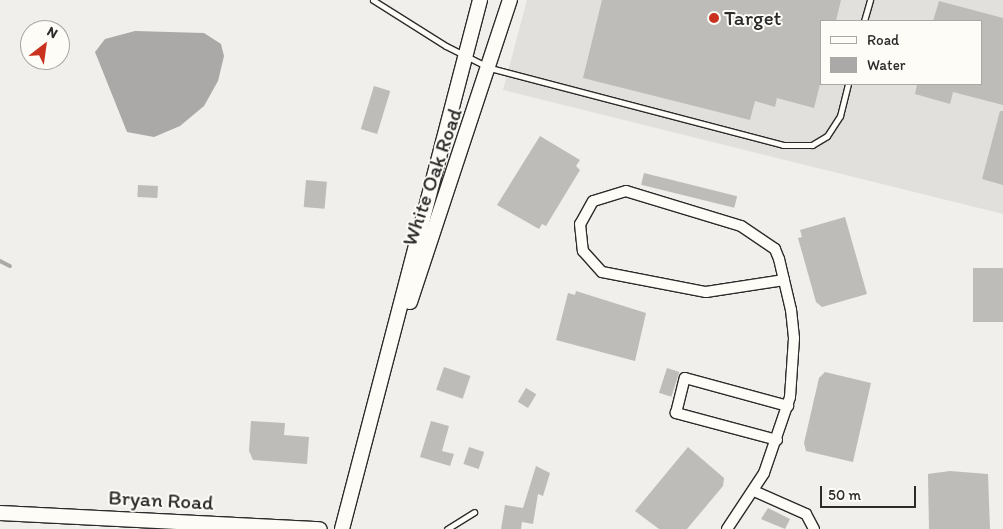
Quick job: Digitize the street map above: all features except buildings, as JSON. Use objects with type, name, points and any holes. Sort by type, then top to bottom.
[{"type":"street","name":"White Oak Road","points":[[342,529],[388,366],[480,0]]},
{"type":"street","name":"White Oak Road","points":[[388,366],[490,68],[510,0]]},
{"type":"street","points":[[727,529],[754,491],[777,440],[788,406],[794,338],[784,280],[775,249],[757,234],[626,191],[594,201],[580,224],[583,251],[602,272],[706,292],[784,280]]},
{"type":"street","points":[[777,440],[676,414],[686,378],[788,406]]},
{"type":"street","points":[[754,491],[806,514],[814,529]]},
{"type":"street","name":"Bryan Road","points":[[0,513],[320,529]]},
{"type":"lane","points":[[373,0],[466,56],[490,68],[800,147],[827,136],[840,116],[848,85]]},
{"type":"lane","points":[[864,20],[870,0]]},
{"type":"lane","points":[[447,529],[474,512]]},
{"type":"shaded area","points":[[527,0],[1003,0],[1003,214],[503,90]]},
{"type":"water","points":[[135,31],[204,33],[221,44],[224,56],[218,81],[204,106],[180,126],[154,137],[127,132],[95,52],[105,39]]},
{"type":"waterway","points":[[0,261],[10,266]]},
{"type":"place","name":"Target","points":[[714,18]]}]
